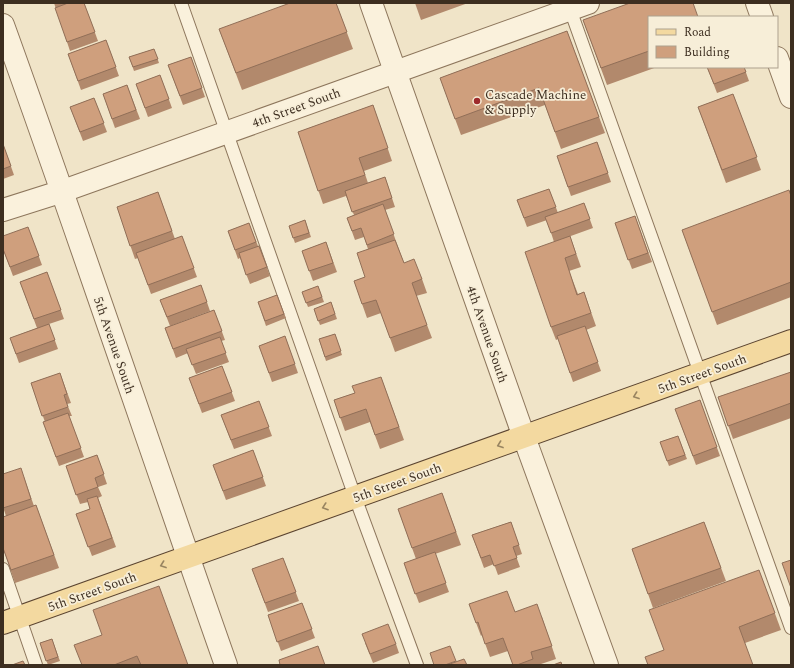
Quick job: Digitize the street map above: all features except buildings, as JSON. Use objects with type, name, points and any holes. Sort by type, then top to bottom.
[{"type":"main road","name":"5th Street South","points":[[12,620],[791,340]]},
{"type":"street","name":"4th Avenue South","points":[[371,3],[524,436],[607,665]]},
{"type":"street","points":[[758,3],[762,16]]},
{"type":"street","name":"4th Street South","points":[[3,210],[63,191],[579,6]]},
{"type":"street","name":"5th Avenue South","points":[[3,25],[63,191],[226,665]]},
{"type":"street","points":[[778,61],[791,97]]},
{"type":"lane","points":[[181,3],[355,497],[417,665]]},
{"type":"lane","points":[[579,6],[700,373],[791,628]]},
{"type":"lane","points":[[3,569],[12,620],[36,665]]},
{"type":"place","name":"Cascade Machine & Supply","points":[[477,101]]}]
